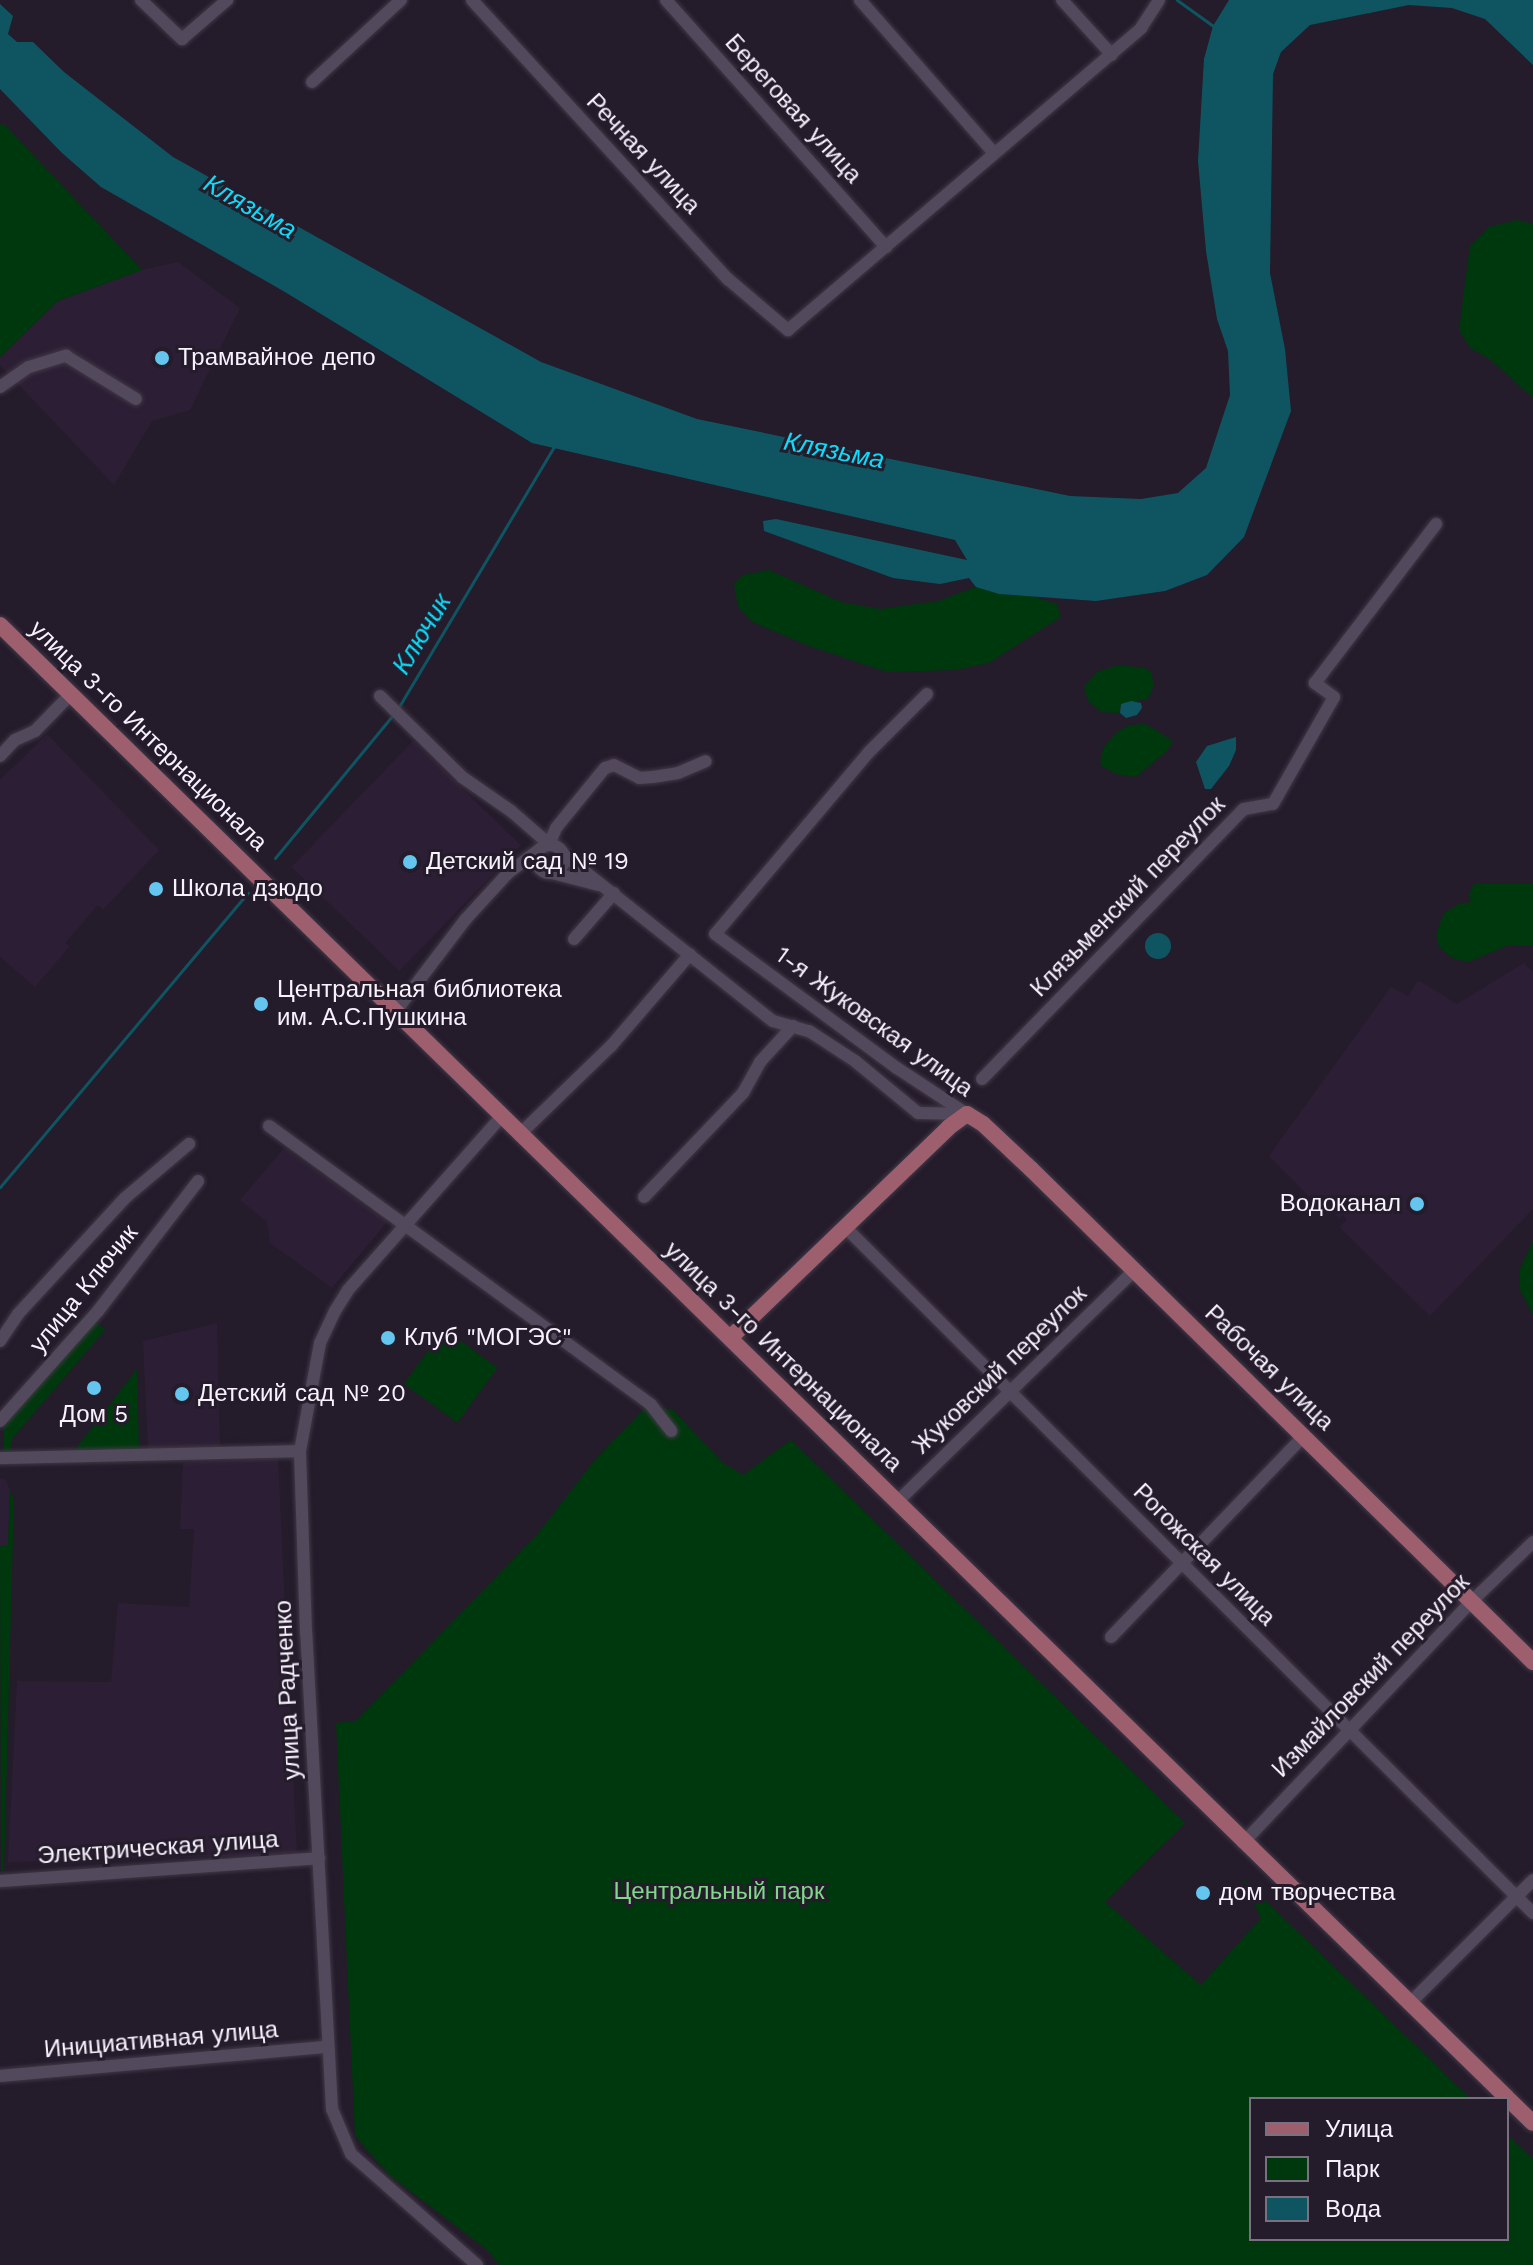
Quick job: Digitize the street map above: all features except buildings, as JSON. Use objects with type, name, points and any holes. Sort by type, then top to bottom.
[{"type":"main road","name":"улица 3-го Интернационала","points":[[0,625],[1506,2097]]},
{"type":"main road","points":[[730,1338],[949,1127],[967,1114]]},
{"type":"main road","name":"Рабочая улица","points":[[967,1114],[983,1124],[1135,1270],[1533,1662]]},
{"type":"main road","name":"улица 3-го Интернационала","points":[[1509,2100],[1533,2123]]},
{"type":"street","points":[[141,0],[182,39],[227,0]]},
{"type":"street","points":[[312,82],[401,0]]},
{"type":"street","name":"Речная улица","points":[[472,0],[728,279],[788,330],[886,247]]},
{"type":"street","name":"Береговая улица","points":[[666,0],[886,247]]},
{"type":"street","points":[[860,0],[994,153]]},
{"type":"street","points":[[1062,0],[1112,55]]},
{"type":"street","points":[[886,247],[1112,55],[1141,28],[1159,0]]},
{"type":"street","points":[[0,387],[29,367],[47,359],[66,356],[136,399]]},
{"type":"street","name":"Клязьменский переулок","points":[[982,1079],[1244,809],[1273,804],[1334,697],[1315,683],[1436,524]]},
{"type":"street","points":[[0,756],[15,740],[35,731],[71,694]]},
{"type":"street","name":"1-я Жуковская улица","points":[[927,694],[869,752],[715,934],[808,999],[897,1068],[967,1114]]},
{"type":"street","points":[[380,696],[462,777],[511,811],[544,846]]},
{"type":"street","points":[[538,867],[536,857],[605,768],[614,765],[639,778],[678,773],[706,761]]},
{"type":"street","points":[[395,1012],[465,920],[518,866],[544,846],[559,847],[564,855],[563,865],[552,873]]},
{"type":"street","name":"1-я Жуковская улица","points":[[564,855],[773,1021],[809,1031],[855,1061],[918,1113],[967,1114]]},
{"type":"street","points":[[518,866],[538,867],[610,890],[574,939]]},
{"type":"street","points":[[519,1135],[611,1046],[690,954]]},
{"type":"street","points":[[644,1197],[743,1093],[760,1062],[793,1026]]},
{"type":"street","name":"улица Радченко","points":[[477,2265],[351,2154],[332,2109],[306,1633],[300,1451],[320,1343],[348,1290],[501,1117]]},
{"type":"street","points":[[269,1126],[651,1405],[671,1431]]},
{"type":"street","name":"улица Ключик","points":[[0,1341],[18,1314],[125,1198],[163,1162],[189,1144]]},
{"type":"street","name":"улица Ключик","points":[[0,1421],[98,1311],[198,1181]]},
{"type":"street","name":"Рогожская улица","points":[[845,1227],[1533,1913]]},
{"type":"street","name":"Жуковский переулок","points":[[897,1502],[1135,1270]]},
{"type":"street","points":[[1111,1637],[1304,1436]]},
{"type":"street","points":[[0,1458],[300,1451]]},
{"type":"street","name":"Измайловский переулок","points":[[1243,1843],[1472,1601],[1533,1542]]},
{"type":"street","name":"Электрическая улица","points":[[0,1881],[319,1858]]},
{"type":"street","points":[[1410,2003],[1533,1880]]},
{"type":"street","name":"Инициативная улица","points":[[0,2076],[327,2047]]},
{"type":"shaded area","name":"Трамвайное депо","points":[[178,262],[240,308],[190,410],[152,421],[114,485],[0,365],[0,357],[58,301],[142,270]]},
{"type":"shaded area","points":[[47,734],[159,850],[103,910],[98,905],[65,943],[70,946],[35,987],[0,957],[0,780]]},
{"type":"shaded area","name":"Детский сад № 19","points":[[413,741],[521,845],[399,971],[291,867]]},
{"type":"shaded area","points":[[1524,963],[1533,972],[1533,1209],[1430,1316],[1339,1227],[1347,1220],[1343,1215],[1339,1218],[1332,1211],[1327,1215],[1269,1156],[1391,987],[1408,996],[1418,980],[1457,1004]]},
{"type":"shaded area","points":[[284,1148],[387,1222],[332,1288],[270,1243],[267,1222],[240,1200]]},
{"type":"shaded area","name":"Детский сад № 20","points":[[217,1323],[220,1447],[148,1450],[143,1341]]},
{"type":"shaded area","points":[[278,1458],[297,1854],[8,1862],[17,1681],[111,1682],[118,1603],[189,1607],[194,1529],[180,1529],[183,1463]]},
{"type":"shaded area","points":[[0,1478],[6,1480],[10,1490],[8,1546],[0,1546]]},
{"type":"green space","points":[[3,123],[142,270],[58,301],[0,357],[0,126]]},
{"type":"green space","points":[[1517,220],[1533,224],[1533,398],[1491,360],[1470,348],[1459,330],[1470,246],[1489,227]]},
{"type":"green space","points":[[769,570],[841,602],[880,609],[938,601],[976,587],[999,594],[1031,596],[1057,604],[1061,617],[989,663],[955,670],[887,672],[809,646],[752,622],[738,607],[734,584],[743,575]]},
{"type":"green space","points":[[1118,665],[1145,668],[1151,672],[1154,685],[1148,699],[1121,704],[1120,713],[1101,712],[1088,701],[1084,687],[1097,672]]},
{"type":"green space","points":[[1146,724],[1173,741],[1167,751],[1136,777],[1116,774],[1100,765],[1103,748],[1117,732],[1129,725]]},
{"type":"green space","points":[[1474,884],[1533,884],[1533,945],[1509,945],[1468,962],[1452,958],[1439,947],[1436,934],[1444,913],[1459,904],[1471,902],[1469,894]]},
{"type":"green space","points":[[1533,1241],[1533,1315],[1520,1290],[1520,1269]]},
{"type":"green space","points":[[95,1321],[105,1330],[12,1439],[10,1451],[4,1453],[3,1428]]},
{"type":"green space","points":[[444,1329],[497,1368],[457,1423],[404,1384]]},
{"type":"green space","points":[[137,1369],[139,1450],[74,1451]]},
{"type":"green space","name":"Центральный парк","points":[[645,1408],[672,1409],[723,1463],[743,1475],[791,1440],[1185,1823],[1105,1902],[1201,1985],[1261,1918],[1242,1878],[1469,2097],[1249,2097],[1249,2241],[1509,2241],[1509,2136],[1533,2159],[1533,2265],[500,2265],[486,2249],[389,2175],[355,2136],[336,1723],[356,1721],[536,1536],[594,1461]]},
{"type":"green space","points":[[10,1490],[14,1501],[4,1869],[1,1873],[0,1546],[8,1545]]},
{"type":"water","name":"Клязьма","points":[[1229,0],[1533,0],[1533,65],[1485,19],[1452,8],[1409,5],[1310,25],[1281,52],[1273,74],[1270,273],[1285,349],[1291,411],[1244,537],[1207,575],[1165,591],[1096,601],[999,594],[976,587],[969,578],[940,584],[893,578],[764,531],[763,521],[776,519],[967,560],[955,540],[532,443],[285,292],[101,187],[62,153],[0,89],[0,4],[13,16],[8,34],[17,42],[33,42],[64,72],[173,157],[541,362],[697,419],[1070,496],[1141,499],[1178,493],[1206,468],[1230,395],[1228,351],[1217,319],[1206,251],[1198,161],[1204,59],[1213,26]]},
{"type":"water","points":[[1131,701],[1141,703],[1142,708],[1137,715],[1126,718],[1120,713],[1121,704]]},
{"type":"water","points":[[1236,737],[1236,750],[1229,766],[1211,789],[1205,789],[1196,762],[1207,746]]},
{"type":"water","points":[[1158,933],[1167,937],[1171,946],[1167,955],[1158,959],[1149,955],[1145,946],[1149,937]]},
{"type":"waterway","points":[[1177,0],[1216,28]]},
{"type":"waterway","name":"Ключик","points":[[397,710],[555,445]]},
{"type":"waterway","name":"Ключик","points":[[275,858],[392,716]]},
{"type":"waterway","name":"Ключик","points":[[0,1187],[248,893]]},
{"type":"place","name":"Трамвайное депо","points":[[162,358]]},
{"type":"place","name":"Детский сад № 19","points":[[410,862]]},
{"type":"place","name":"Школа дзюдо","points":[[156,889]]},
{"type":"place","name":"Центральная библиотека им. А.С.Пушкина","points":[[261,1004]]},
{"type":"place","name":"Водоканал","points":[[1417,1204]]},
{"type":"place","name":"Клуб \"МОГЭС\"","points":[[388,1338]]},
{"type":"place","name":"Дом 5","points":[[94,1388]]},
{"type":"place","name":"Детский сад № 20","points":[[182,1394]]},
{"type":"place","name":"дом творчества","points":[[1203,1893]]}]
